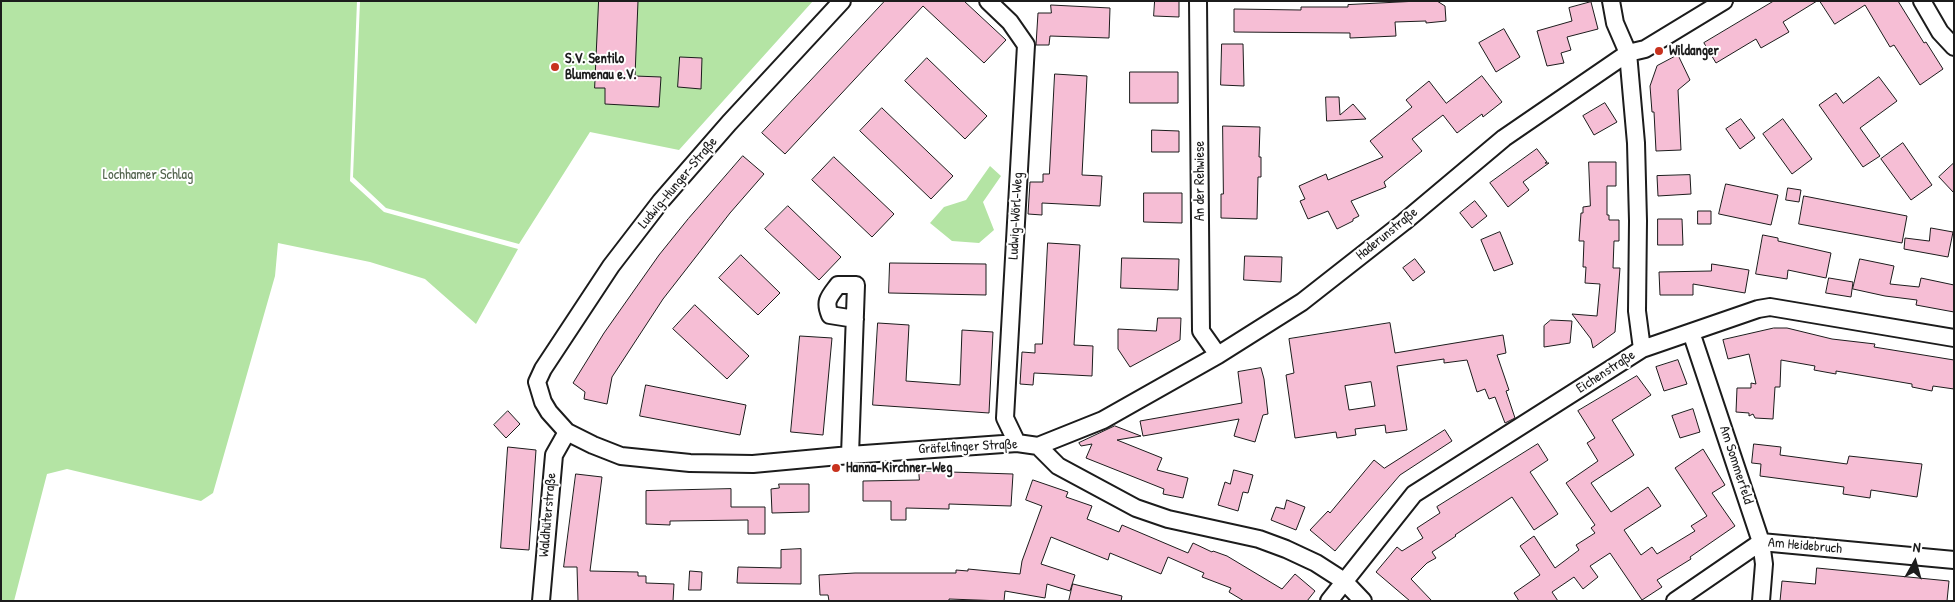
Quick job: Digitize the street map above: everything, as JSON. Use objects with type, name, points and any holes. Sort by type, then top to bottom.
[{"type":"street","name":"Ludwig-Hunger-Straße","points":[[538,382],[543,369],[633,236],[729,123],[842,1]]},
{"type":"street","name":"Ludwig-Wörl-Weg","points":[[988,1],[1010,22],[1026,45],[1005,418],[1017,443]]},
{"type":"street","name":"An der Rehwiese","points":[[1198,1],[1201,331],[1218,355]]},
{"type":"street","points":[[1610,1],[1628,54],[1636,143],[1638,221],[1637,311],[1642,349]]},
{"type":"street","name":"Haderunstraße","points":[[1038,446],[1103,420],[1218,355],[1302,302],[1404,222],[1504,138],[1628,54],[1645,49],[1724,1]]},
{"type":"street","points":[[1922,1],[1940,32],[1954,48]]},
{"type":"street","name":"Eichenstraße","points":[[1329,601],[1414,494],[1642,349],[1770,307],[1900,327],[1954,338]]},
{"type":"street","points":[[850,455],[854,319]]},
{"type":"street","name":"Am Sommerfeld","points":[[1691,332],[1761,542],[1764,564],[1761,601]]},
{"type":"street","name":"Gräfelfinger Straße","points":[[538,382],[543,402],[549,412],[567,432],[621,456],[690,463],[753,464],[1017,443],[1038,446],[1058,466],[1136,508],[1194,526],[1259,539],[1316,563],[1344,581],[1363,601]]},
{"type":"street","name":"Waldhüterstraße","points":[[541,601],[554,455],[567,432]]},
{"type":"street","name":"Am Heidebruch","points":[[1675,601],[1761,542],[1954,560]]},
{"type":"green space","name":"Lochhamer Schlag","points":[[1,1],[357,1],[350,181],[384,212],[518,249],[476,324],[425,279],[370,262],[278,243],[275,276],[213,493],[201,501],[67,469],[47,474],[14,601],[1,601]]},
{"type":"green space","name":"S.V. Sentilo Blumenau e.V.","points":[[360,1],[813,1],[679,150],[590,132],[519,244],[386,208],[353,177]]},
{"type":"green space","points":[[990,166],[1001,176],[983,202],[994,230],[979,243],[952,241],[930,223],[944,207],[966,200]]},
{"type":"building","points":[[599,1],[638,1],[635,76],[661,77],[659,107],[605,104],[605,88],[595,88]]},
{"type":"building","points":[[885,1],[964,1],[1006,40],[984,63],[923,6],[785,154],[762,133]]},
{"type":"building","points":[[1155,1],[1179,1],[1179,17],[1154,16]]},
{"type":"building","points":[[1437,1],[1445,6],[1446,21],[1426,23],[1426,21],[1395,22],[1396,36],[1350,38],[1350,33],[1234,32],[1234,9],[1301,10],[1301,7],[1348,7],[1348,5]]},
{"type":"building","points":[[1774,1],[1817,1],[1783,22],[1789,32],[1761,48],[1756,39],[1716,63],[1704,43]]},
{"type":"building","points":[[1820,1],[1898,1],[1943,69],[1920,85],[1894,45],[1890,47],[1865,5],[1835,24]]},
{"type":"building","points":[[1591,2],[1598,29],[1567,37],[1571,50],[1561,53],[1564,63],[1547,66],[1537,31],[1572,21],[1569,8]]},
{"type":"building","points":[[1051,5],[1110,8],[1109,38],[1050,36],[1049,45],[1036,45],[1038,13],[1051,13]]},
{"type":"building","points":[[1504,29],[1520,57],[1496,72],[1479,43]]},
{"type":"building","points":[[1222,44],[1243,44],[1244,86],[1221,85]]},
{"type":"building","points":[[1678,55],[1690,80],[1678,90],[1681,150],[1656,151],[1654,112],[1652,112],[1650,86],[1657,66]]},
{"type":"building","points":[[680,57],[702,58],[701,89],[678,87]]},
{"type":"building","points":[[927,58],[987,116],[965,139],[905,81]]},
{"type":"building","points":[[1130,72],[1178,72],[1178,103],[1130,103]]},
{"type":"building","points":[[1055,74],[1087,76],[1082,175],[1102,176],[1100,206],[1042,203],[1042,215],[1028,214],[1030,182],[1043,182],[1043,174],[1049,174]]},
{"type":"building","points":[[1482,76],[1502,102],[1483,117],[1482,114],[1457,133],[1443,115],[1412,139],[1422,151],[1384,182],[1386,187],[1351,201],[1359,216],[1353,219],[1353,221],[1337,229],[1328,211],[1308,219],[1300,201],[1305,199],[1299,186],[1326,174],[1328,180],[1383,157],[1370,141],[1412,107],[1406,100],[1429,81],[1446,103]]},
{"type":"building","points":[[1879,77],[1897,101],[1860,128],[1880,156],[1863,167],[1819,105],[1836,93],[1843,103]]},
{"type":"building","points":[[1326,97],[1339,97],[1340,115],[1353,104],[1366,119],[1327,121]]},
{"type":"building","points":[[1605,103],[1617,122],[1594,135],[1583,116]]},
{"type":"building","points":[[882,108],[953,176],[931,199],[860,131]]},
{"type":"building","points":[[1741,119],[1755,138],[1740,149],[1726,129]]},
{"type":"building","points":[[1783,119],[1812,159],[1792,174],[1763,134]]},
{"type":"building","points":[[1223,126],[1260,127],[1259,157],[1261,157],[1261,177],[1258,177],[1257,219],[1221,218]]},
{"type":"building","points":[[1152,130],[1179,131],[1179,152],[1152,152]]},
{"type":"building","points":[[1903,143],[1932,185],[1911,200],[1881,159]]},
{"type":"building","points":[[1537,149],[1547,162],[1545,163],[1549,163],[1523,182],[1529,190],[1508,207],[1490,183]]},
{"type":"building","points":[[743,156],[764,174],[730,213],[663,299],[612,377],[607,404],[584,399],[585,392],[573,383],[604,333],[659,255]]},
{"type":"building","points":[[834,157],[894,214],[872,237],[812,180]]},
{"type":"building","points":[[1589,162],[1616,162],[1616,186],[1607,186],[1607,215],[1609,215],[1609,220],[1619,220],[1619,241],[1614,241],[1613,268],[1620,268],[1615,332],[1593,348],[1591,339],[1572,314],[1597,316],[1600,284],[1585,283],[1586,267],[1583,267],[1584,241],[1579,241],[1581,213],[1583,213],[1583,207],[1590,206]]},
{"type":"building","points":[[1954,163],[1954,193],[1939,177]]},
{"type":"building","points":[[1690,175],[1691,194],[1658,196],[1657,176]]},
{"type":"building","points":[[1726,184],[1778,195],[1771,225],[1719,214]]},
{"type":"building","points":[[1788,188],[1801,190],[1799,202],[1786,200]]},
{"type":"building","points":[[1144,193],[1182,193],[1182,223],[1144,222]]},
{"type":"building","points":[[1804,196],[1907,216],[1902,243],[1799,224]]},
{"type":"building","points":[[1475,201],[1487,216],[1472,228],[1460,213]]},
{"type":"building","points":[[788,206],[841,257],[819,280],[765,229]]},
{"type":"building","points":[[1698,211],[1711,211],[1711,224],[1698,224]]},
{"type":"building","points":[[1658,219],[1682,219],[1683,245],[1658,245]]},
{"type":"building","points":[[1931,228],[1953,232],[1948,257],[1904,249],[1905,238],[1929,241]]},
{"type":"building","points":[[1500,232],[1513,264],[1494,271],[1481,240]]},
{"type":"building","points":[[1763,235],[1778,238],[1778,241],[1831,253],[1826,278],[1788,270],[1787,279],[1756,274]]},
{"type":"building","points":[[1048,243],[1080,245],[1074,345],[1093,346],[1092,376],[1034,373],[1033,385],[1020,384],[1022,352],[1035,353],[1035,344],[1042,344]]},
{"type":"building","points":[[741,255],[780,293],[758,315],[719,278]]},
{"type":"building","points":[[1245,256],[1282,257],[1281,282],[1244,280]]},
{"type":"building","points":[[1122,258],[1179,259],[1178,290],[1121,288]]},
{"type":"building","points":[[1415,259],[1425,272],[1413,281],[1403,268]]},
{"type":"building","points":[[1860,259],[1894,266],[1890,284],[1919,287],[1921,278],[1954,285],[1954,312],[1916,305],[1917,300],[1853,289]]},
{"type":"building","points":[[890,263],[986,264],[986,295],[889,293]]},
{"type":"building","points":[[1712,264],[1749,270],[1745,293],[1693,284],[1693,295],[1660,295],[1659,272],[1711,271]]},
{"type":"building","points":[[1829,278],[1853,282],[1851,297],[1826,293]]},
{"type":"building","points":[[695,305],[749,356],[727,379],[673,329]]},
{"type":"building","points":[[1158,318],[1181,318],[1180,340],[1130,367],[1118,349],[1118,329],[1156,331]]},
{"type":"building","points":[[1551,320],[1572,321],[1570,343],[1544,347],[1544,326]]},
{"type":"building","points":[[878,323],[909,325],[906,381],[960,385],[962,330],[993,332],[989,413],[873,405]]},
{"type":"building","points":[[1390,323],[1395,353],[1503,335],[1506,353],[1497,355],[1509,390],[1506,391],[1515,418],[1505,423],[1495,397],[1489,399],[1485,389],[1477,392],[1467,360],[1444,363],[1444,359],[1397,366],[1407,430],[1386,433],[1385,425],[1355,429],[1356,435],[1337,438],[1336,432],[1295,438],[1286,375],[1294,373],[1289,339]],"holes":[[[1371,382],[1375,406],[1349,410],[1345,386]]]},
{"type":"building","points":[[1774,328],[1787,328],[1832,339],[1875,344],[1874,347],[1954,360],[1954,389],[1933,386],[1932,391],[1912,387],[1912,384],[1836,371],[1836,374],[1814,370],[1815,366],[1781,360],[1780,387],[1775,387],[1773,419],[1755,418],[1753,414],[1749,416],[1749,413],[1736,412],[1737,388],[1751,388],[1751,383],[1756,384],[1749,354],[1728,359],[1723,340]]},
{"type":"building","points":[[800,336],[832,338],[823,435],[791,432]]},
{"type":"building","points":[[1678,360],[1687,384],[1664,391],[1656,367]]},
{"type":"building","points":[[1261,368],[1268,414],[1263,415],[1255,442],[1234,436],[1239,419],[1143,436],[1140,421],[1242,403],[1238,372]]},
{"type":"building","points":[[1637,376],[1651,395],[1612,420],[1634,455],[1591,483],[1611,512],[1648,487],[1661,506],[1624,530],[1641,555],[1652,547],[1657,554],[1695,531],[1691,526],[1707,516],[1675,468],[1703,449],[1725,485],[1712,493],[1735,526],[1690,557],[1691,559],[1657,580],[1662,587],[1642,600],[1610,553],[1590,566],[1598,577],[1583,589],[1574,577],[1552,592],[1558,601],[1519,601],[1514,593],[1540,575],[1520,546],[1534,536],[1555,568],[1579,550],[1576,545],[1595,533],[1591,528],[1595,525],[1566,483],[1598,461],[1587,443],[1595,438],[1578,411]]},
{"type":"building","points":[[646,385],[746,405],[740,435],[640,416]]},
{"type":"building","points":[[1693,409],[1700,432],[1680,438],[1672,416]]},
{"type":"building","points":[[508,411],[520,424],[506,438],[494,425]]},
{"type":"building","points":[[1115,426],[1141,436],[1117,440],[1162,458],[1157,470],[1188,478],[1183,498],[1163,494],[1164,489],[1086,458],[1092,444],[1081,446],[1079,443]]},
{"type":"building","points":[[1445,430],[1452,441],[1400,475],[1335,551],[1310,530],[1328,511],[1330,513],[1374,460],[1384,468]]},
{"type":"building","points":[[1538,444],[1548,460],[1530,472],[1558,514],[1534,530],[1512,497],[1455,535],[1432,552],[1436,558],[1427,563],[1411,579],[1432,601],[1410,601],[1376,572],[1397,547],[1402,551],[1423,538],[1417,528],[1440,513],[1437,507]]},
{"type":"building","points":[[1754,444],[1781,447],[1780,455],[1847,464],[1849,456],[1922,464],[1917,497],[1871,490],[1870,498],[1843,494],[1844,487],[1760,476],[1761,464],[1752,463]]},
{"type":"building","points":[[508,447],[536,450],[529,550],[501,548]]},
{"type":"building","points":[[1234,470],[1253,475],[1248,493],[1243,492],[1238,511],[1218,505],[1225,482],[1230,484]]},
{"type":"building","points":[[919,471],[1013,474],[1011,506],[949,504],[949,509],[906,508],[906,520],[891,520],[891,501],[863,501],[863,481],[919,480]]},
{"type":"building","points":[[576,474],[602,477],[590,571],[638,572],[638,576],[646,576],[646,583],[674,584],[673,601],[578,601],[577,567],[564,567]]},
{"type":"building","points":[[1033,480],[1068,492],[1066,497],[1092,506],[1087,519],[1119,532],[1122,525],[1188,553],[1193,543],[1212,552],[1227,556],[1282,589],[1295,574],[1315,591],[1307,601],[1244,601],[1229,592],[1231,588],[1202,577],[1204,573],[1168,557],[1161,574],[1110,553],[1108,560],[1051,537],[1041,564],[1075,575],[1070,591],[1047,584],[1045,598],[1005,591],[1004,601],[949,599],[949,601],[829,601],[828,595],[820,595],[819,575],[956,573],[956,570],[968,571],[968,569],[1020,574],[1022,561],[1042,506],[1026,500]]},
{"type":"building","points":[[779,484],[809,484],[809,512],[772,513],[771,489],[779,488]]},
{"type":"building","points":[[731,489],[731,507],[765,507],[765,534],[748,534],[748,520],[670,521],[670,525],[646,524],[646,491]]},
{"type":"building","points":[[1287,500],[1305,507],[1296,530],[1271,520],[1276,507],[1284,509]]},
{"type":"building","points":[[801,549],[801,584],[737,583],[738,567],[781,568],[781,550]]},
{"type":"building","points":[[1817,568],[1949,581],[1947,601],[1780,601],[1782,581],[1815,584]]},
{"type":"building","points":[[690,571],[702,572],[701,590],[689,590]]},
{"type":"building","points":[[1073,584],[1122,596],[1121,601],[1069,601]]},
{"type":"place","name":"Wildanger","points":[[1659,51]]},
{"type":"place","name":"S.V. Sentilo Blumenau e.V.","points":[[555,67]]},
{"type":"place","name":"Hanna-Kirchner-Weg","points":[[836,468]]}]
